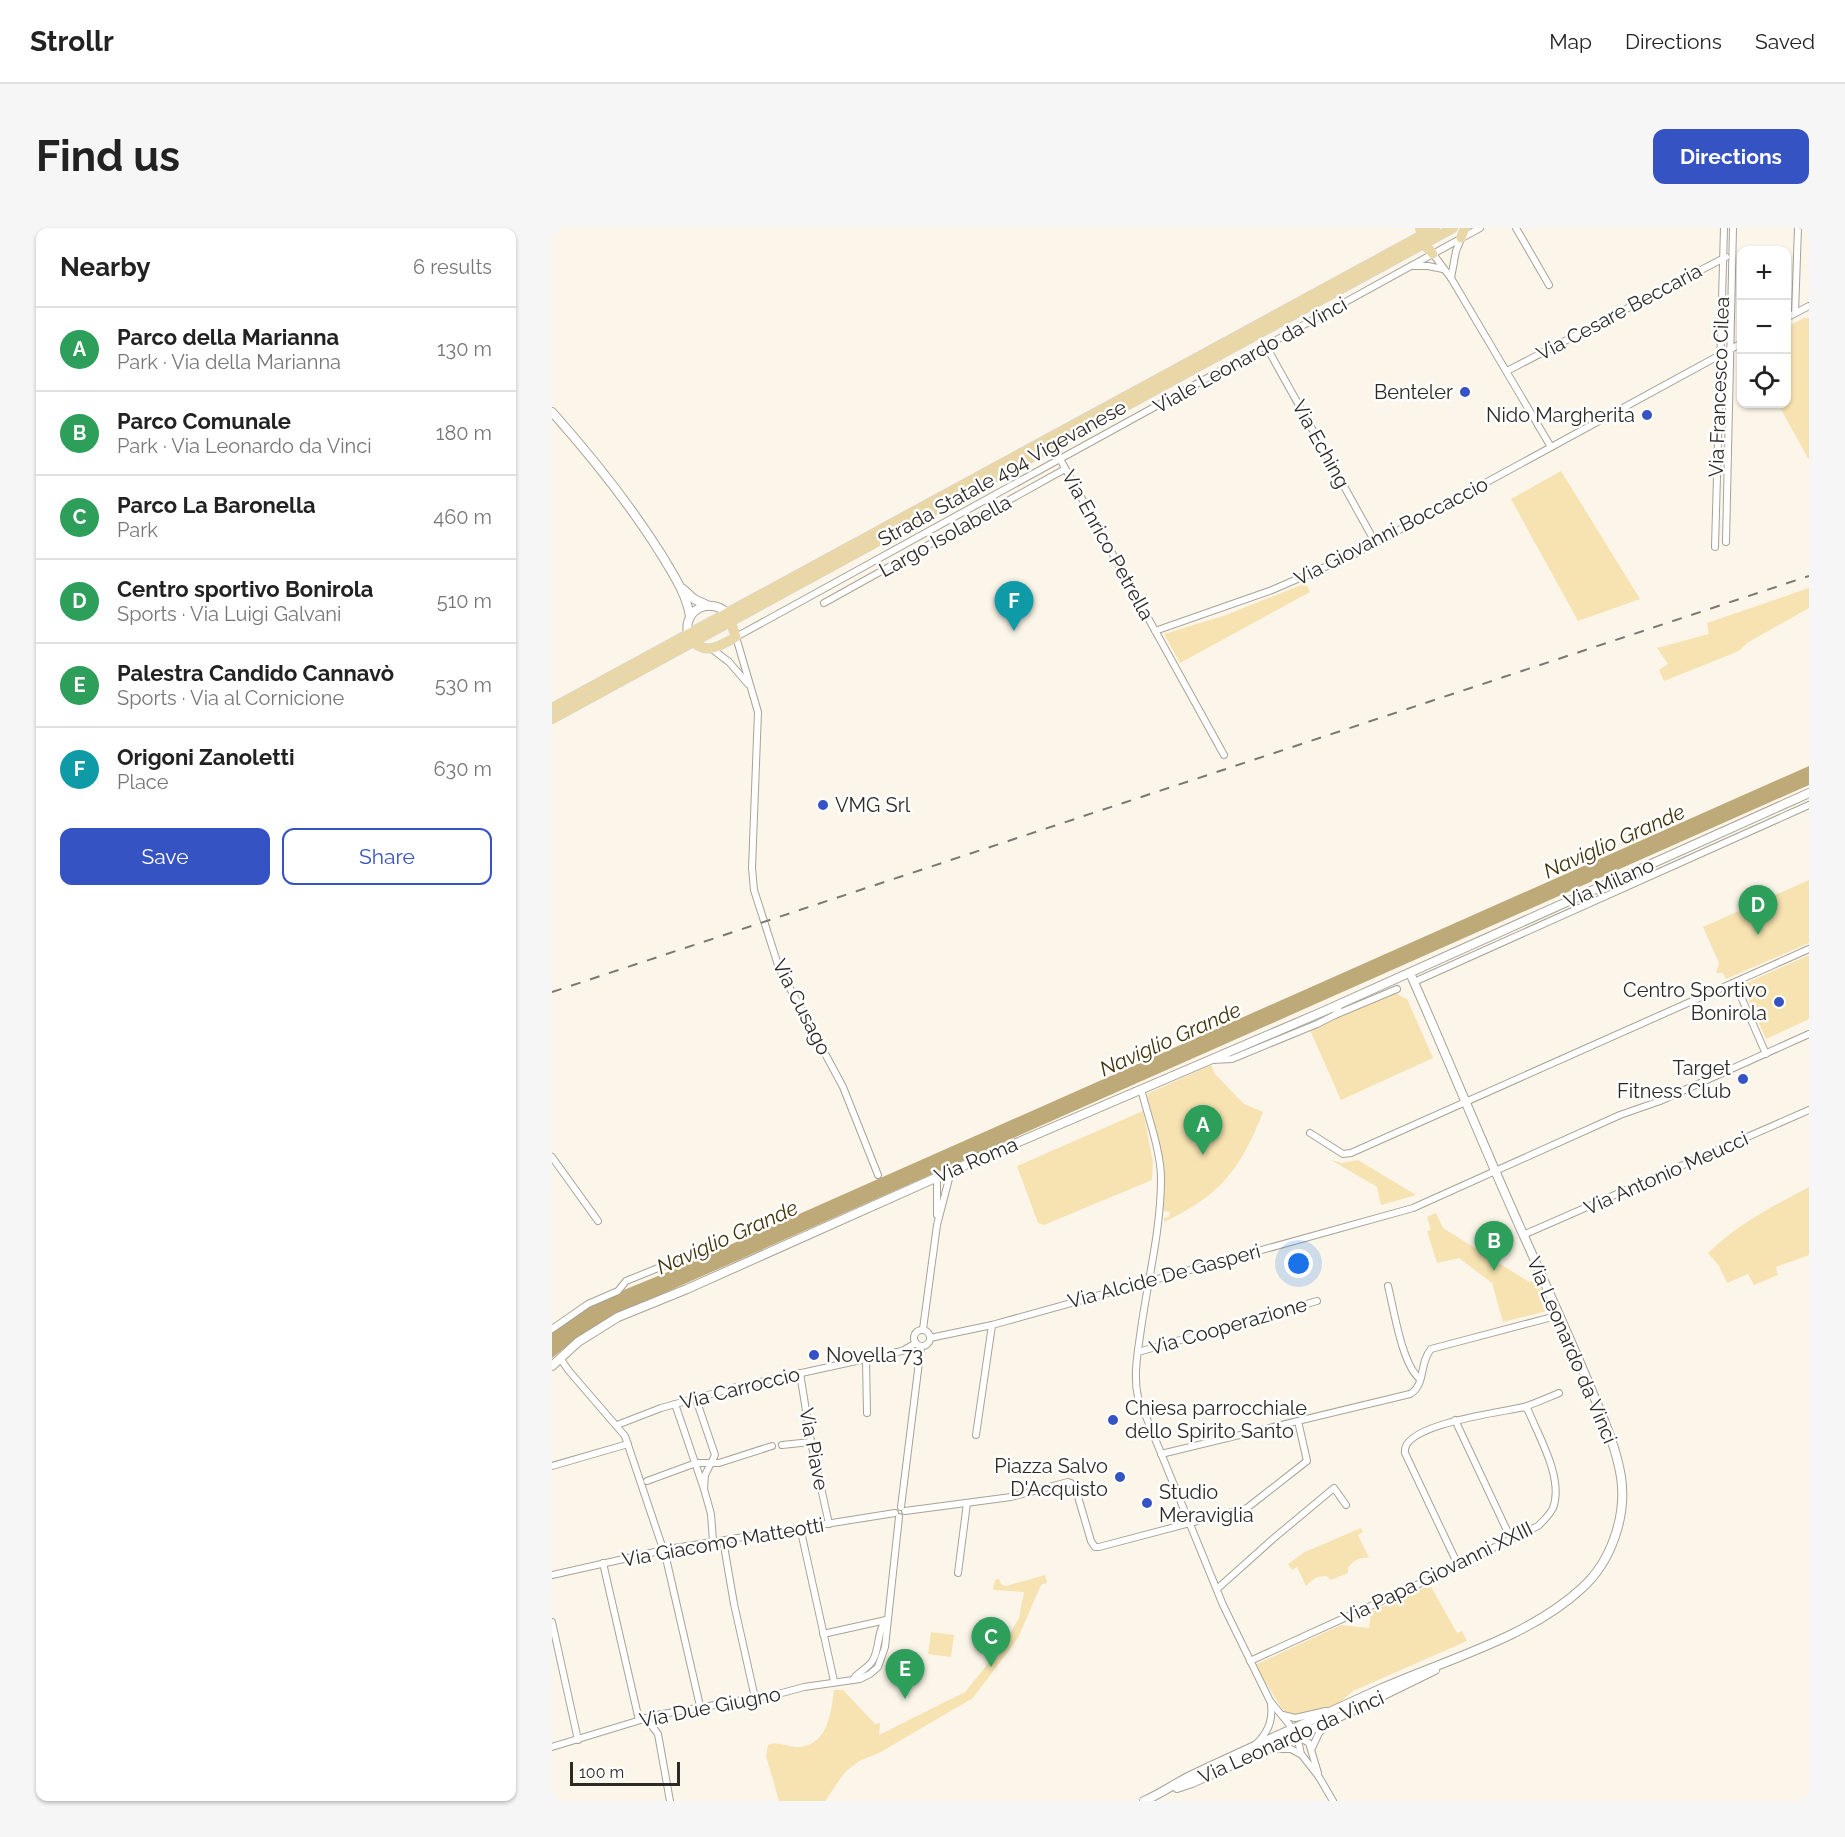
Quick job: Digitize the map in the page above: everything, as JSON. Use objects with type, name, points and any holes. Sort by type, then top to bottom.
[{"type":"main road","name":"Strada Statale 494 Vigevanese","points":[[552,708],[729,617],[1435,228]]},
{"type":"main road","name":"Strada Statale 494 Vigevanese","points":[[1422,236],[1453,228]]},
{"type":"main road","points":[[1461,238],[1466,228]]},
{"type":"main road","points":[[1422,236],[1433,254]]},
{"type":"main road","points":[[552,412],[598,464],[629,505],[680,586],[690,616]]},
{"type":"main road","points":[[680,586],[694,598],[721,608],[729,617],[736,637],[712,649],[705,649],[690,638],[687,623],[696,609],[708,605]]},
{"type":"main road","name":"Strada Statale 494 Vigevanese","points":[[552,718],[690,638]]},
{"type":"main road","name":"Via Milano","points":[[1410,972],[1809,793]]},
{"type":"main road","name":"Via Leonardo da Vinci","points":[[1144,1801],[1185,1778],[1245,1750],[1339,1717],[1550,1614],[1584,1587],[1603,1562],[1615,1539],[1621,1511],[1622,1479],[1612,1441],[1560,1315],[1523,1235],[1410,972]]},
{"type":"main road","name":"Via Roma","points":[[552,1366],[578,1342],[618,1317],[687,1289],[951,1170],[1410,972]]},
{"type":"main road","name":"Via Leonardo da Vinci","points":[[1162,1792],[1192,1783],[1264,1751],[1346,1705],[1425,1669],[1450,1661]]},
{"type":"street","name":"Viale Leonardo da Vinci","points":[[736,637],[1480,228]]},
{"type":"street","points":[[1516,228],[1549,285]]},
{"type":"street","name":"Via Francesco Cilea","points":[[1715,547],[1724,228]]},
{"type":"street","name":"Via Francesco Cilea","points":[[1726,542],[1733,228]]},
{"type":"street","points":[[1795,314],[1798,228]]},
{"type":"street","points":[[1451,278],[1461,238]]},
{"type":"street","points":[[1433,254],[1451,278],[1551,447]]},
{"type":"street","name":"Via Cesare Beccaria","points":[[1507,371],[1723,257],[1732,257]]},
{"type":"street","points":[[1410,267],[1428,266],[1444,269]]},
{"type":"street","points":[[1791,316],[1809,306]]},
{"type":"street","name":"Via Giovanni Boccaccio","points":[[1155,631],[1272,590],[1355,554],[1737,345]]},
{"type":"street","name":"Via Eching","points":[[1266,346],[1376,542]]},
{"type":"street","name":"Via Enrico Petrella","points":[[1060,459],[1155,631]]},
{"type":"street","name":"Largo Isolabella","points":[[824,603],[1065,469]]},
{"type":"street","points":[[1155,631],[1224,755]]},
{"type":"street","name":"Via Cusago","points":[[736,637],[758,712],[752,868],[754,890],[779,969],[843,1087],[878,1175]]},
{"type":"street","name":"Via Cusago","points":[[712,649],[743,676],[752,690]]},
{"type":"street","points":[[1414,982],[1809,805]]},
{"type":"street","points":[[1310,1133],[1343,1154],[1351,1153],[1809,949]]},
{"type":"street","points":[[1735,983],[1766,1054]]},
{"type":"street","points":[[1208,1060],[1232,1059],[1397,988]]},
{"type":"street","points":[[1335,1015],[1340,1004]]},
{"type":"street","name":"Via Alcide De Gasperi","points":[[930,1338],[992,1324],[1413,1208],[1620,1115],[1660,1101],[1809,1034]]},
{"type":"street","points":[[1141,1089],[1161,1170],[1156,1232],[1138,1352],[1136,1389],[1217,1589],[1250,1661],[1270,1701],[1295,1732],[1307,1741],[1319,1777]]},
{"type":"street","name":"Via Antonio Meucci","points":[[1523,1235],[1809,1110]]},
{"type":"street","points":[[552,1157],[598,1221]]},
{"type":"street","points":[[923,1329],[937,1225],[951,1170]]},
{"type":"street","points":[[937,1177],[937,1225]]},
{"type":"street","points":[[552,1329],[588,1304],[618,1290],[633,1276],[675,1263]]},
{"type":"street","points":[[1388,1286],[1407,1362],[1413,1374],[1420,1379]]},
{"type":"street","name":"Via Cooperazione","points":[[1138,1352],[1317,1300]]},
{"type":"street","points":[[1161,1454],[1410,1394],[1418,1387],[1423,1361],[1431,1349],[1560,1315]]},
{"type":"street","points":[[976,1435],[992,1324]]},
{"type":"street","points":[[919,1345],[928,1344],[930,1338],[929,1333],[923,1329]]},
{"type":"street","points":[[824,1634],[886,1620],[897,1515],[904,1515],[919,1345],[914,1338],[915,1333],[923,1329]]},
{"type":"street","name":"Via Carroccio","points":[[617,1425],[656,1410],[733,1388],[919,1345]]},
{"type":"street","points":[[560,1359],[622,1431],[628,1444],[663,1550],[700,1706]]},
{"type":"street","points":[[866,1359],[867,1413]]},
{"type":"street","name":"Via Piave","points":[[800,1373],[811,1442],[829,1524]]},
{"type":"street","points":[[1458,1565],[1405,1449],[1407,1443],[1436,1427],[1455,1420],[1524,1407],[1558,1393]]},
{"type":"street","points":[[696,1399],[714,1450],[712,1462],[705,1475],[704,1489]]},
{"type":"street","points":[[675,1404],[711,1514],[713,1541]]},
{"type":"street","name":"Via Papa Giovanni XXIII","points":[[1250,1661],[1512,1539],[1538,1526],[1549,1516],[1555,1498],[1552,1467],[1528,1410],[1524,1407]]},
{"type":"street","points":[[1455,1420],[1512,1539]]},
{"type":"street","points":[[903,1509],[1011,1497],[1064,1482],[1071,1483],[1076,1490],[1091,1541],[1095,1547],[1247,1508],[1305,1464],[1308,1459],[1298,1421]]},
{"type":"street","points":[[782,1445],[811,1442]]},
{"type":"street","points":[[552,1466],[628,1444]]},
{"type":"street","points":[[646,1481],[696,1463],[719,1463],[772,1446]]},
{"type":"street","points":[[1217,1589],[1334,1488],[1346,1505]]},
{"type":"street","points":[[958,1573],[967,1503]]},
{"type":"street","name":"Via Giacomo Matteotti","points":[[552,1575],[713,1541],[897,1515]]},
{"type":"street","points":[[800,1527],[834,1681]]},
{"type":"street","points":[[723,1540],[734,1604],[756,1698]]},
{"type":"street","points":[[603,1563],[643,1719],[658,1734],[670,1801]]},
{"type":"street","name":"Via Due Giugno","points":[[552,1747],[643,1719],[834,1681],[853,1680],[870,1674],[881,1661],[887,1627],[886,1620]]},
{"type":"street","points":[[552,1622],[578,1740]]},
{"type":"street","points":[[1245,1750],[1257,1743],[1267,1730],[1272,1714],[1270,1701]]},
{"type":"street","points":[[1280,1714],[1299,1717],[1346,1705]]},
{"type":"street","points":[[1311,1748],[1319,1732],[1339,1717]]},
{"type":"street","points":[[1295,1732],[1301,1754],[1319,1777],[1333,1801]]},
{"type":"street","points":[[1264,1751],[1277,1748],[1291,1749],[1301,1754]]},
{"type":"shaded area","points":[[1809,318],[1809,460],[1780,408],[1791,408],[1791,325]]},
{"type":"shaded area","points":[[1561,471],[1640,599],[1578,621],[1511,499]]},
{"type":"shaded area","points":[[1306,583],[1310,592],[1180,663],[1164,634],[1226,615]]},
{"type":"shaded area","points":[[1809,588],[1809,608],[1747,643],[1739,651],[1664,681],[1659,670],[1668,664],[1657,648],[1709,634],[1707,623]]},
{"type":"shaded area","points":[[1809,766],[1809,785],[610,1317],[577,1338],[552,1358],[552,1333],[592,1303],[680,1267]]},
{"type":"shaded area","name":"Centro Sportivo Bonirola","points":[[1809,880],[1809,943],[1726,979],[1723,973],[1716,973],[1719,963],[1703,927]]},
{"type":"shaded area","name":"Centro Sportivo Bonirola","points":[[1809,955],[1809,1019],[1766,1039],[1742,985]]},
{"type":"shaded area","points":[[1395,993],[1407,999],[1433,1058],[1341,1100],[1310,1030]]},
{"type":"shaded area","points":[[1211,1065],[1215,1074],[1244,1104],[1263,1112],[1246,1150],[1226,1179],[1200,1202],[1164,1222],[1164,1218],[1169,1217],[1170,1212],[1163,1211],[1164,1164],[1147,1094]]},
{"type":"shaded area","points":[[1143,1111],[1153,1162],[1152,1180],[1044,1225],[1038,1223],[1017,1166]]},
{"type":"shaded area","points":[[1331,1160],[1342,1163],[1358,1160],[1416,1195],[1381,1205],[1377,1187]]},
{"type":"shaded area","points":[[1809,1187],[1809,1255],[1776,1267],[1778,1275],[1754,1285],[1748,1274],[1727,1283],[1719,1266],[1708,1253],[1743,1224]]},
{"type":"shaded area","points":[[1436,1213],[1443,1228],[1529,1282],[1537,1279],[1551,1310],[1503,1322],[1492,1283],[1459,1258],[1437,1263],[1427,1231],[1431,1230],[1427,1217]]},
{"type":"shaded area","points":[[1361,1528],[1363,1532],[1358,1535],[1369,1558],[1354,1561],[1348,1568],[1348,1573],[1331,1580],[1326,1576],[1320,1577],[1312,1580],[1306,1586],[1297,1567],[1292,1570],[1288,1564],[1305,1552]]},
{"type":"shaded area","points":[[1045,1575],[1047,1583],[1041,1585],[1018,1638],[973,1698],[879,1753],[859,1761],[845,1772],[825,1801],[779,1801],[766,1756],[768,1745],[796,1747],[815,1742],[826,1728],[834,1690],[843,1690],[875,1724],[880,1723],[879,1735],[965,1692],[1004,1644],[1019,1618],[1024,1592],[993,1590],[995,1580],[999,1579],[1001,1584],[1006,1586]]},
{"type":"shaded area","points":[[1430,1585],[1457,1633],[1462,1631],[1467,1641],[1353,1691],[1337,1705],[1304,1714],[1290,1715],[1282,1709],[1255,1665],[1341,1625],[1369,1628],[1371,1612]]},
{"type":"shaded area","points":[[931,1632],[954,1635],[951,1657],[928,1654]]},
{"type":"railway","points":[[552,992],[1809,576]]},
{"type":"place","name":"Benteler","points":[[1465,392]]},
{"type":"place","name":"Nido Margherita","points":[[1647,415]]},
{"type":"place","name":"Origoni Zanoletti","points":[[1014,631]]},
{"type":"place","name":"VMG Srl","points":[[823,805]]},
{"type":"place","name":"Centro sportivo Bonirola","points":[[1758,935]]},
{"type":"place","name":"Centro Sportivo Bonirola","points":[[1779,1002]]},
{"type":"place","name":"Target Fitness Club","points":[[1743,1079]]},
{"type":"place","name":"Parco della Marianna","points":[[1203,1155]]},
{"type":"place","name":"Parco Comunale","points":[[1494,1271]]},
{"type":"place","name":"Novella 73","points":[[814,1355]]},
{"type":"place","name":"Chiesa parrocchiale dello Spirito Santo","points":[[1113,1420]]},
{"type":"place","name":"Piazza Salvo D'Acquisto","points":[[1120,1477]]},
{"type":"place","name":"Studio Meraviglia","points":[[1147,1503]]},
{"type":"place","name":"Parco La Baronella","points":[[991,1667]]},
{"type":"place","name":"Palestra Candido Cannavò","points":[[905,1699]]},
{"type":"water label","name":"Naviglio Grande","points":[[1614,841]]},
{"type":"water label","name":"Naviglio Grande","points":[[1170,1039]]},
{"type":"water label","name":"Naviglio Grande","points":[[727,1237]]}]
